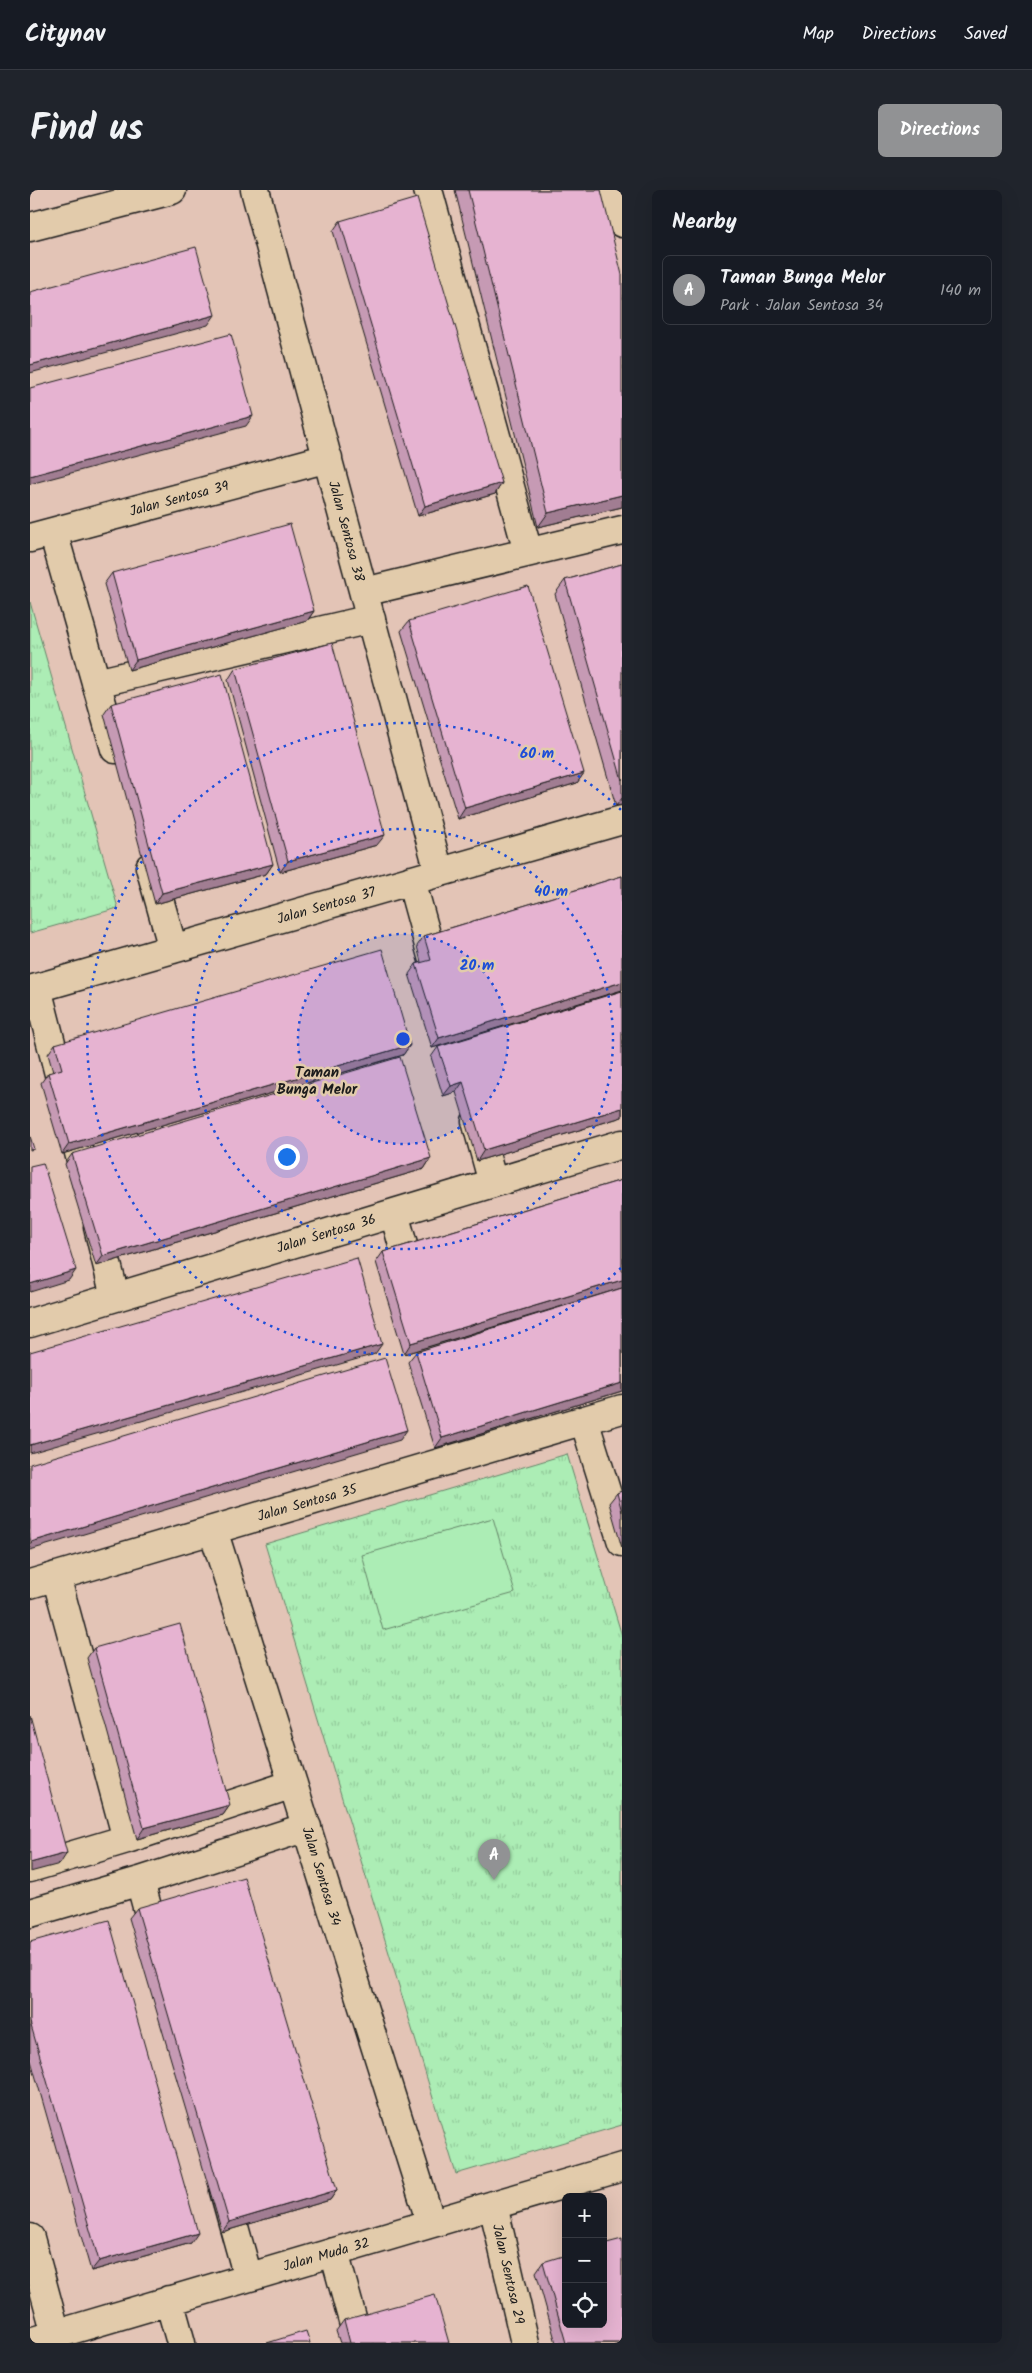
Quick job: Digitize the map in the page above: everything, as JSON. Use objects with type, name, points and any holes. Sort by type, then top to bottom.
[{"type":"street","points":[[30,227],[172,190]]},
{"type":"street","name":"Jalan Sentosa 38","points":[[255,190],[439,872]]},
{"type":"street","points":[[428,190],[528,552]]},
{"type":"street","points":[[612,190],[622,223]]},
{"type":"street","name":"Jalan Sentosa 39","points":[[41,535],[328,458]]},
{"type":"street","points":[[364,592],[622,530]]},
{"type":"street","points":[[41,535],[96,682],[121,768]]},
{"type":"street","points":[[96,682],[371,619]]},
{"type":"street","name":"Jalan Sentosa 37","points":[[34,989],[622,820]]},
{"type":"street","points":[[143,844],[173,949]]},
{"type":"street","points":[[411,880],[442,994]]},
{"type":"street","points":[[34,989],[116,1297]]},
{"type":"street","points":[[470,1098],[493,1183]]},
{"type":"street","name":"Jalan Sentosa 36","points":[[30,1323],[622,1144]]},
{"type":"street","points":[[394,1213],[420,1307]]},
{"type":"street","name":"Jalan Sentosa 35","points":[[30,1584],[622,1409]]},
{"type":"street","points":[[584,1420],[622,1542]]},
{"type":"street","points":[[453,1428],[461,1457]]},
{"type":"street","name":"Jalan Sentosa 34","points":[[213,1530],[431,2223]]},
{"type":"street","points":[[56,1576],[126,1839]]},
{"type":"street","points":[[30,1868],[126,1839],[293,1784]]},
{"type":"street","points":[[30,1913],[140,1881],[307,1827]]},
{"type":"street","points":[[140,1881],[163,1966]]},
{"type":"street","points":[[217,2164],[248,2277]]},
{"type":"street","name":"Jalan Muda 32","points":[[30,2342],[622,2167]]},
{"type":"street","name":"Jalan Sentosa 29","points":[[492,2205],[525,2343]]},
{"type":"street","points":[[30,2238],[56,2334]]},
{"type":"street","points":[[334,2252],[359,2343]]},
{"type":"street","points":[[169,2300],[181,2343]]},
{"type":"green space","points":[[30,602],[118,908],[30,933]]},
{"type":"green space","points":[[567,1454],[622,1636],[622,2125],[456,2174],[265,1544]]},
{"type":"green space","points":[[493,1518],[515,1593],[383,1630],[362,1555]]},
{"type":"building","points":[[468,190],[601,190],[622,275],[622,495],[548,513]]},
{"type":"building","points":[[417,198],[502,483],[425,506],[340,221]]},
{"type":"building","points":[[196,247],[215,315],[30,365],[30,292]]},
{"type":"building","points":[[231,334],[253,416],[30,476],[30,388]]},
{"type":"building","points":[[290,524],[314,611],[136,660],[112,573]]},
{"type":"building","points":[[622,564],[622,780],[565,580]]},
{"type":"building","points":[[528,586],[584,773],[465,808],[409,621]]},
{"type":"building","points":[[332,643],[385,835],[288,861],[235,669]]},
{"type":"building","points":[[222,674],[273,864],[162,893],[111,704]]},
{"type":"building","points":[[622,876],[622,982],[439,1038],[416,964],[431,960],[424,936]]},
{"type":"building","points":[[382,949],[410,1045],[69,1144],[48,1073],[62,1069],[55,1044]]},
{"type":"building","points":[[622,991],[622,1108],[484,1150],[463,1082],[451,1086],[438,1047]]},
{"type":"building","points":[[400,1057],[431,1158],[103,1256],[72,1154]]},
{"type":"building","points":[[30,1136],[34,1149],[30,1150]]},
{"type":"building","points":[[43,1163],[76,1270],[30,1284],[30,1166]]},
{"type":"building","points":[[622,1180],[622,1280],[411,1343],[383,1252]]},
{"type":"building","points":[[357,1258],[382,1344],[30,1445],[30,1352]]},
{"type":"building","points":[[622,1288],[622,1383],[442,1438],[416,1352]]},
{"type":"building","points":[[385,1358],[407,1430],[31,1542],[30,1464]]},
{"type":"building","points":[[622,1491],[622,1512],[617,1493]]},
{"type":"building","points":[[180,1624],[230,1805],[144,1828],[94,1648]]},
{"type":"building","points":[[30,1715],[67,1853],[30,1863]]},
{"type":"building","points":[[244,1877],[337,2190],[229,2222],[137,1908]]},
{"type":"building","points":[[109,1920],[198,2233],[99,2261],[30,2022],[30,1942]]},
{"type":"building","points":[[622,2239],[622,2343],[566,2343],[543,2262],[562,2256],[562,2328],[607,2328],[607,2243]]},
{"type":"building","points":[[435,2295],[449,2343],[350,2343],[344,2320]]},
{"type":"building","points":[[306,2331],[310,2343],[267,2343]]},
{"type":"place","name":"Taman Bunga Melor","points":[[494,1880]]},
{"type":"district","name":"Taman Bunga Melor","points":[[317,1080]]}]
